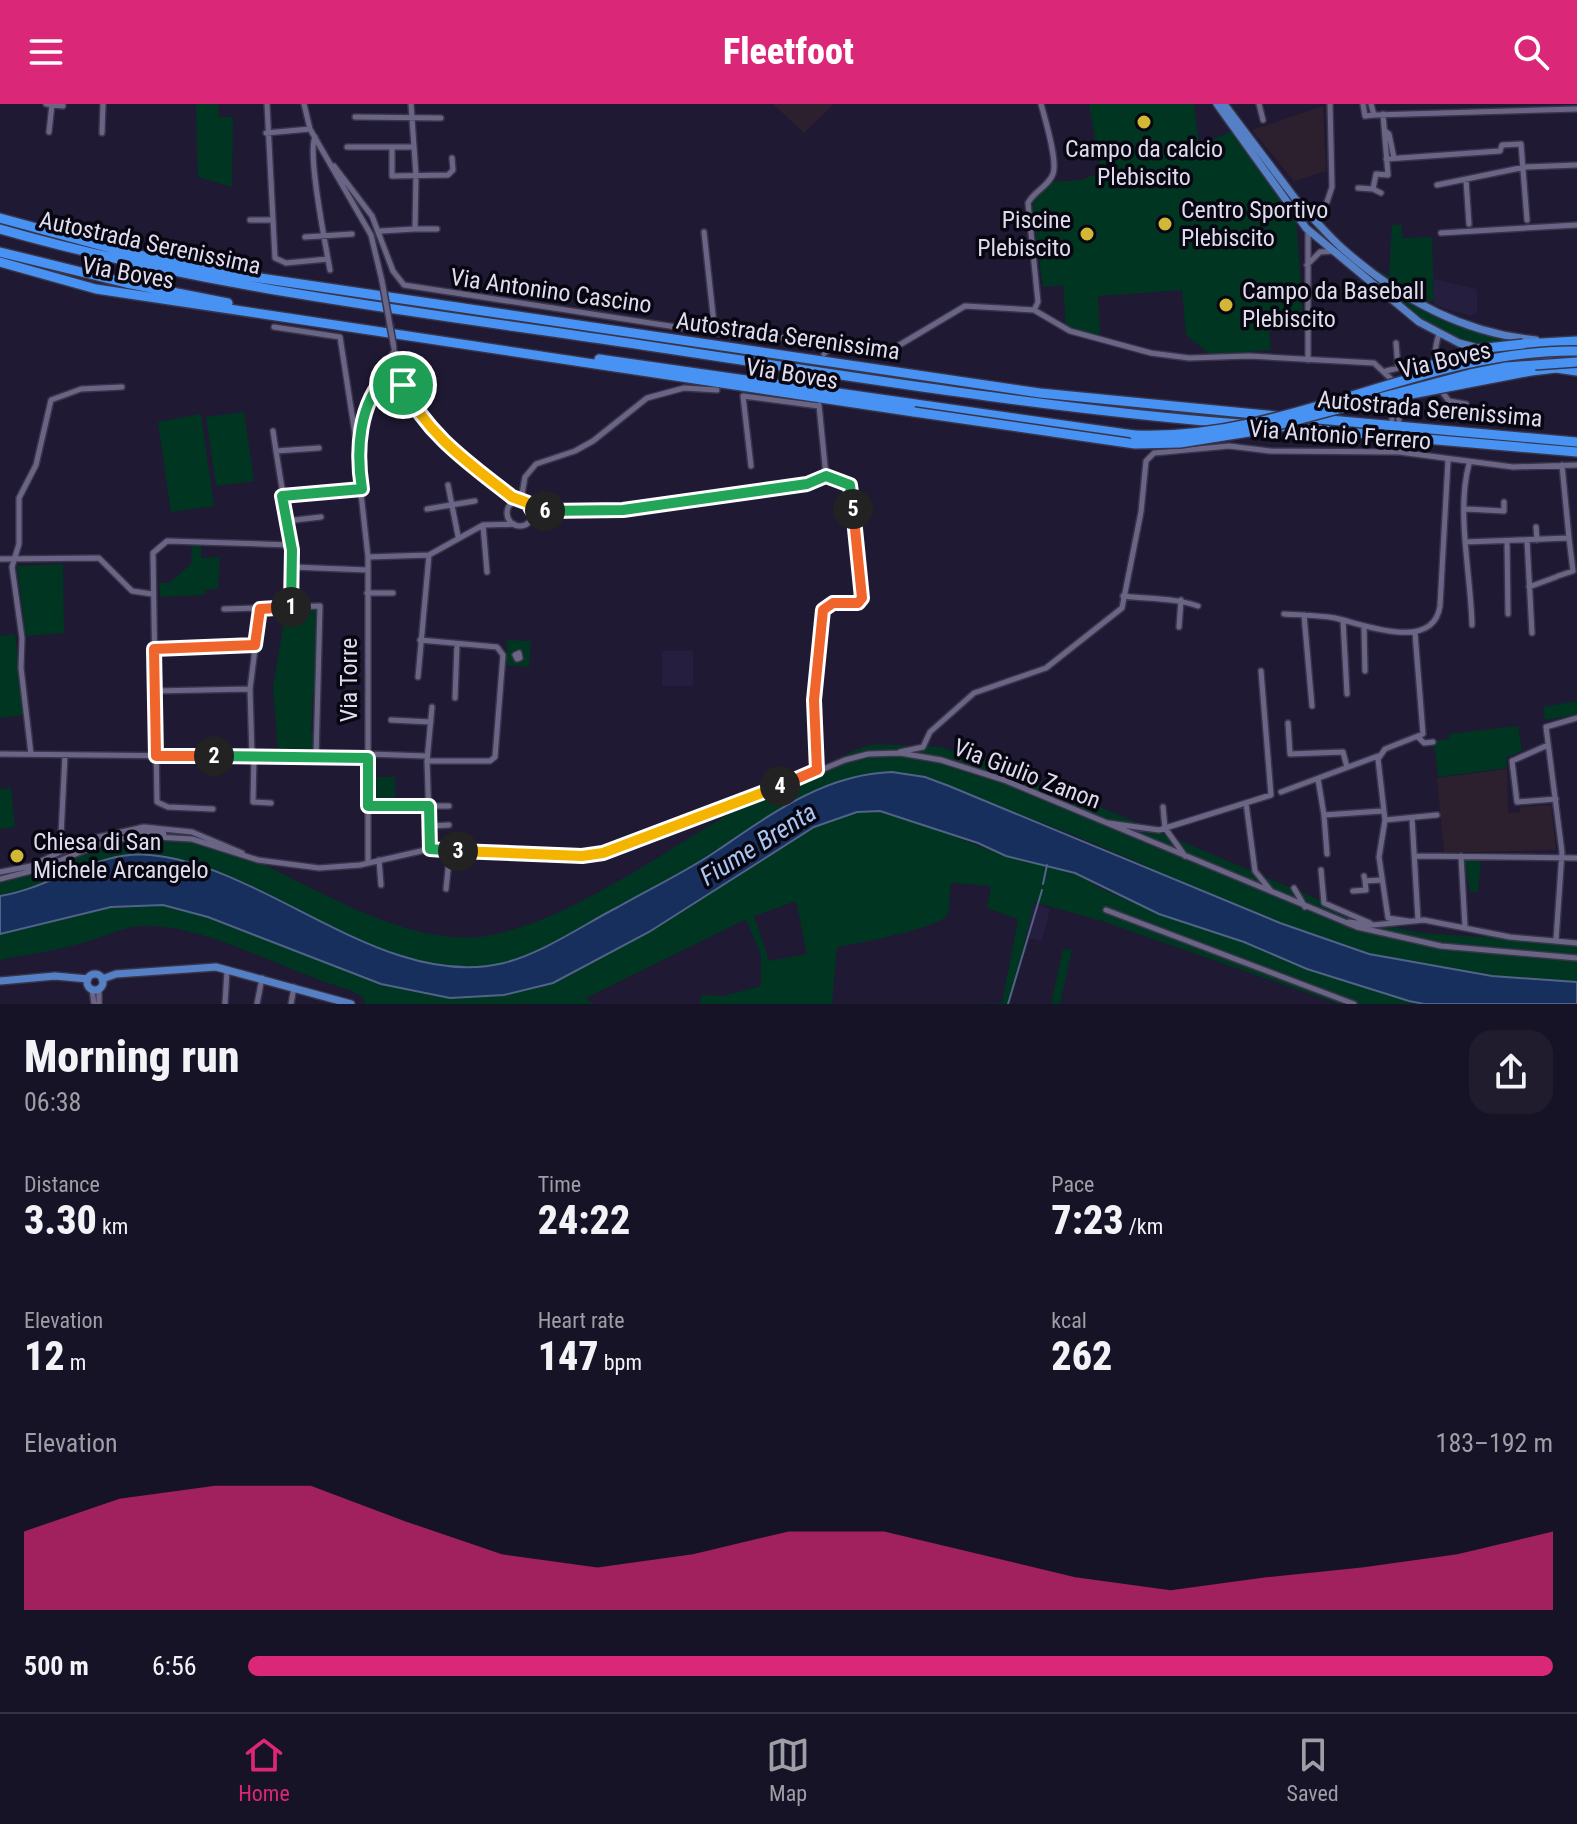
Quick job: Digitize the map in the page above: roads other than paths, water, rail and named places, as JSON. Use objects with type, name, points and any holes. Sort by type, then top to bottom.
[{"type":"highway","name":"Autostrada Serenissima","points":[[0,218],[97,245],[203,269],[1024,391],[1577,442]]},
{"type":"highway","name":"Autostrada Serenissima","points":[[0,229],[129,264],[237,284],[1025,401],[1142,415],[1577,452]]},
{"type":"highway","name":"Via Boves","points":[[0,252],[190,296],[1102,432],[1165,436],[1218,431],[1506,367],[1577,365]]},
{"type":"highway","name":"Via Boves","points":[[0,262],[96,289],[914,412],[1156,444],[1207,440],[1255,431],[1477,360],[1576,345]]},
{"type":"highway","points":[[1351,399],[1455,356],[1523,344],[1576,345]]},
{"type":"highway","points":[[1351,399],[1577,365]]},
{"type":"main road","points":[[1217,104],[1336,251],[1395,304],[1439,334],[1459,343],[1495,354],[1539,357],[1577,365]]},
{"type":"main road","points":[[1224,104],[1312,224],[1401,293],[1465,325],[1523,339],[1576,345]]},
{"type":"main road","points":[[0,981],[55,976],[88,979],[96,975],[102,979],[178,968],[227,969],[351,1004]]},
{"type":"main road","points":[[88,979],[96,989],[102,979]]},
{"type":"street","points":[[46,104],[63,106]]},
{"type":"street","points":[[49,132],[52,104]]},
{"type":"street","points":[[102,133],[103,104]]},
{"type":"street","points":[[267,104],[266,133],[275,258],[286,263],[328,259]]},
{"type":"street","points":[[304,104],[309,126],[371,235],[394,350],[403,385],[415,410],[429,428],[519,500],[530,505],[533,512],[527,524],[483,525],[458,536],[429,555],[368,557]]},
{"type":"street","points":[[411,104],[416,175],[415,229]]},
{"type":"street","points":[[1041,104],[1054,168],[1049,180],[1033,193],[1028,203],[1038,302],[1034,310],[1070,331],[1151,353],[1189,358],[1249,356],[1367,361],[1386,371],[1398,368],[1396,343]]},
{"type":"street","points":[[1259,104],[1263,120]]},
{"type":"street","points":[[1308,360],[1307,266],[1312,224],[1327,202],[1332,187],[1331,104]]},
{"type":"street","points":[[1363,104],[1365,116],[1577,109]]},
{"type":"street","points":[[1371,104],[1374,115]]},
{"type":"street","points":[[1373,189],[1376,174],[1388,175],[1390,158],[1382,136],[1385,131],[1383,114]]},
{"type":"street","points":[[355,117],[441,118]]},
{"type":"street","points":[[266,133],[309,126]]},
{"type":"street","points":[[315,137],[313,154],[330,270]]},
{"type":"street","points":[[1390,158],[1475,154],[1500,151],[1502,145],[1521,144],[1527,220]]},
{"type":"street","points":[[347,147],[414,147]]},
{"type":"street","points":[[392,148],[392,176],[448,175],[453,170],[452,158]]},
{"type":"street","points":[[1437,185],[1525,167],[1577,165]]},
{"type":"street","name":"Via Antonino Cascino","points":[[334,166],[362,200],[381,231],[393,271],[404,285],[715,333],[768,339],[809,335],[825,337],[831,345],[863,353],[886,353],[905,345],[965,306],[1034,310]]},
{"type":"street","points":[[1466,180],[1469,224]]},
{"type":"street","points":[[1358,188],[1381,193]]},
{"type":"street","points":[[250,220],[273,220]]},
{"type":"street","points":[[1441,233],[1577,225]]},
{"type":"street","points":[[381,231],[437,229]]},
{"type":"street","points":[[704,232],[715,333]]},
{"type":"street","points":[[305,237],[352,234]]},
{"type":"street","points":[[1307,266],[1317,254],[1336,251]]},
{"type":"street","points":[[274,327],[340,337],[358,450]]},
{"type":"street","points":[[1439,334],[1436,356],[1441,390],[1449,401],[1466,404]]},
{"type":"street","points":[[824,354],[831,345]]},
{"type":"street","points":[[358,450],[368,410],[394,350]]},
{"type":"street","points":[[1386,371],[1394,394],[1396,419]]},
{"type":"street","points":[[382,380],[391,374],[403,385]]},
{"type":"street","points":[[31,754],[12,559],[19,544],[19,498],[34,472],[51,400],[81,389],[122,387]]},
{"type":"street","points":[[514,524],[508,511],[519,500],[525,477],[536,464],[575,451],[593,441],[647,398],[684,388],[717,390]]},
{"type":"street","points":[[751,466],[743,396],[819,404],[826,476]]},
{"type":"street","points":[[273,431],[291,545],[292,607]]},
{"type":"street","points":[[1392,452],[1396,443],[1399,452]]},
{"type":"street","name":"Via Antonio Ferrero","points":[[900,753],[923,747],[930,732],[974,693],[1053,664],[1119,612],[1141,512],[1145,464],[1151,454],[1229,446],[1270,451],[1399,452],[1469,464],[1577,465]]},
{"type":"street","points":[[276,451],[319,448]]},
{"type":"street","name":"Via Torre","points":[[358,450],[368,557],[368,863]]},
{"type":"street","points":[[1284,614],[1343,620],[1364,627],[1415,633],[1439,616],[1448,461]]},
{"type":"street","points":[[1469,464],[1465,542],[1472,625]]},
{"type":"street","points":[[1529,587],[1573,571],[1562,465]]},
{"type":"street","points":[[533,512],[634,508],[807,484],[826,476],[846,482],[851,488],[862,598],[858,603],[833,603],[823,610],[814,700],[817,770]]},
{"type":"street","points":[[448,485],[458,536]]},
{"type":"street","points":[[282,496],[362,489]]},
{"type":"street","points":[[427,509],[475,501]]},
{"type":"street","points":[[1466,509],[1504,511],[1504,502]]},
{"type":"street","points":[[286,521],[321,517]]},
{"type":"street","points":[[483,525],[487,572]]},
{"type":"street","points":[[1536,527],[1537,540]]},
{"type":"street","points":[[1465,542],[1569,538]]},
{"type":"street","points":[[1527,540],[1532,633]]},
{"type":"street","points":[[1507,541],[1508,614]]},
{"type":"street","points":[[213,809],[168,807],[157,802],[153,553],[163,542],[291,545]]},
{"type":"street","points":[[418,677],[420,640],[426,616],[429,555]]},
{"type":"street","points":[[0,559],[99,558],[132,591],[153,594]]},
{"type":"street","points":[[292,567],[367,570]]},
{"type":"street","points":[[367,593],[393,593]]},
{"type":"street","points":[[1123,596],[1167,602],[1181,600],[1198,606]]},
{"type":"street","points":[[1179,627],[1181,600]]},
{"type":"street","points":[[224,609],[320,606],[316,758]]},
{"type":"street","points":[[260,609],[250,689],[253,802],[271,803]]},
{"type":"street","points":[[1304,615],[1312,706]]},
{"type":"street","points":[[1343,620],[1347,694]]},
{"type":"street","points":[[1364,627],[1365,671]]},
{"type":"street","points":[[1281,792],[1419,738],[1424,730],[1415,633]]},
{"type":"street","points":[[0,754],[368,756],[490,761],[496,754],[503,651],[497,647],[420,640]]},
{"type":"street","points":[[455,698],[457,644]]},
{"type":"street","points":[[154,649],[255,645]]},
{"type":"street","points":[[507,656],[515,656]]},
{"type":"street","name":"Via Giulio Zanon","points":[[1107,824],[1117,822],[1148,830],[1165,828],[1272,793],[1261,671]]},
{"type":"street","points":[[154,691],[250,689]]},
{"type":"street","points":[[430,849],[427,758],[432,707]]},
{"type":"street","points":[[1556,940],[1561,857],[1546,727],[1549,723],[1577,718]]},
{"type":"street","points":[[391,720],[431,722]]},
{"type":"street","points":[[1288,723],[1290,754],[1343,752],[1347,767]]},
{"type":"street","points":[[1419,738],[1424,743],[1433,742]]},
{"type":"street","points":[[1548,745],[1512,761],[1517,803],[1556,799]]},
{"type":"street","name":"Via Giulio Zanon","points":[[242,854],[265,862],[313,867],[368,863],[430,849],[582,856],[603,853],[747,801],[817,770],[868,754],[900,753],[975,770],[1347,924],[1441,946],[1577,958]]},
{"type":"street","points":[[61,848],[56,839],[61,836],[65,755]]},
{"type":"street","points":[[1378,756],[1385,820],[1379,857],[1386,916],[1408,921]]},
{"type":"street","points":[[1318,779],[1327,854]]},
{"type":"street","points":[[1246,803],[1254,869],[1271,893]]},
{"type":"street","points":[[368,806],[449,806]]},
{"type":"street","points":[[1163,807],[1165,828],[1185,857]]},
{"type":"street","points":[[1324,815],[1382,811]]},
{"type":"street","points":[[1385,820],[1437,815]]},
{"type":"street","points":[[1412,818],[1418,920]]},
{"type":"street","points":[[430,826],[449,825]]},
{"type":"street","points":[[0,872],[31,866],[61,848],[144,827],[192,832],[234,847],[242,854]]},
{"type":"street","points":[[126,831],[165,836]]},
{"type":"street","points":[[0,879],[39,869],[105,842],[139,836],[198,840],[242,854]]},
{"type":"street","points":[[446,889],[450,850]]},
{"type":"street","points":[[1415,856],[1577,858]]},
{"type":"street","points":[[1461,856],[1465,927]]},
{"type":"street","points":[[379,860],[381,885]]},
{"type":"street","points":[[1321,870],[1324,903],[1373,925]]},
{"type":"street","points":[[1353,891],[1366,890],[1364,878],[1381,880]]},
{"type":"street","points":[[1294,888],[1305,907]]},
{"type":"street","points":[[1106,910],[1354,1004]]},
{"type":"street","name":"Via Giulio Zanon","points":[[1347,924],[1373,925],[1418,920],[1510,937],[1577,943]]},
{"type":"street","points":[[225,1004],[227,969]]},
{"type":"street","points":[[257,1004],[262,978]]},
{"type":"street","points":[[291,1004],[294,987]]},
{"type":"street","points":[[96,989],[97,1004]]},
{"type":"water","name":"Fiume Brenta","points":[[892,772],[925,777],[949,786],[1280,923],[1369,954],[1492,976],[1577,982],[1577,1004],[1424,1004],[1409,1001],[1307,969],[1244,942],[1159,914],[1075,873],[1006,856],[978,843],[880,811],[857,812],[814,827],[649,932],[553,983],[504,995],[450,998],[381,984],[208,917],[163,905],[111,907],[0,934],[0,896],[38,886],[111,858],[150,855],[194,864],[237,880],[369,944],[414,960],[459,967],[504,963],[548,945],[681,873],[800,798],[844,780]]},
{"type":"waterway","points":[[1043,884],[1047,865]]},
{"type":"waterway","points":[[1008,1004],[1042,890]]},
{"type":"tunnel","points":[[385,327],[395,329]]},
{"type":"place","name":"Campo da calcio Plebiscito","points":[[1144,122]]},
{"type":"place","name":"Centro Sportivo Plebiscito","points":[[1165,224]]},
{"type":"place","name":"Piscine Plebiscito","points":[[1087,234]]},
{"type":"place","name":"Campo da Baseball Plebiscito","points":[[1226,305]]},
{"type":"place","name":"Chiesa di San Michele Arcangelo","points":[[17,856]]}]
